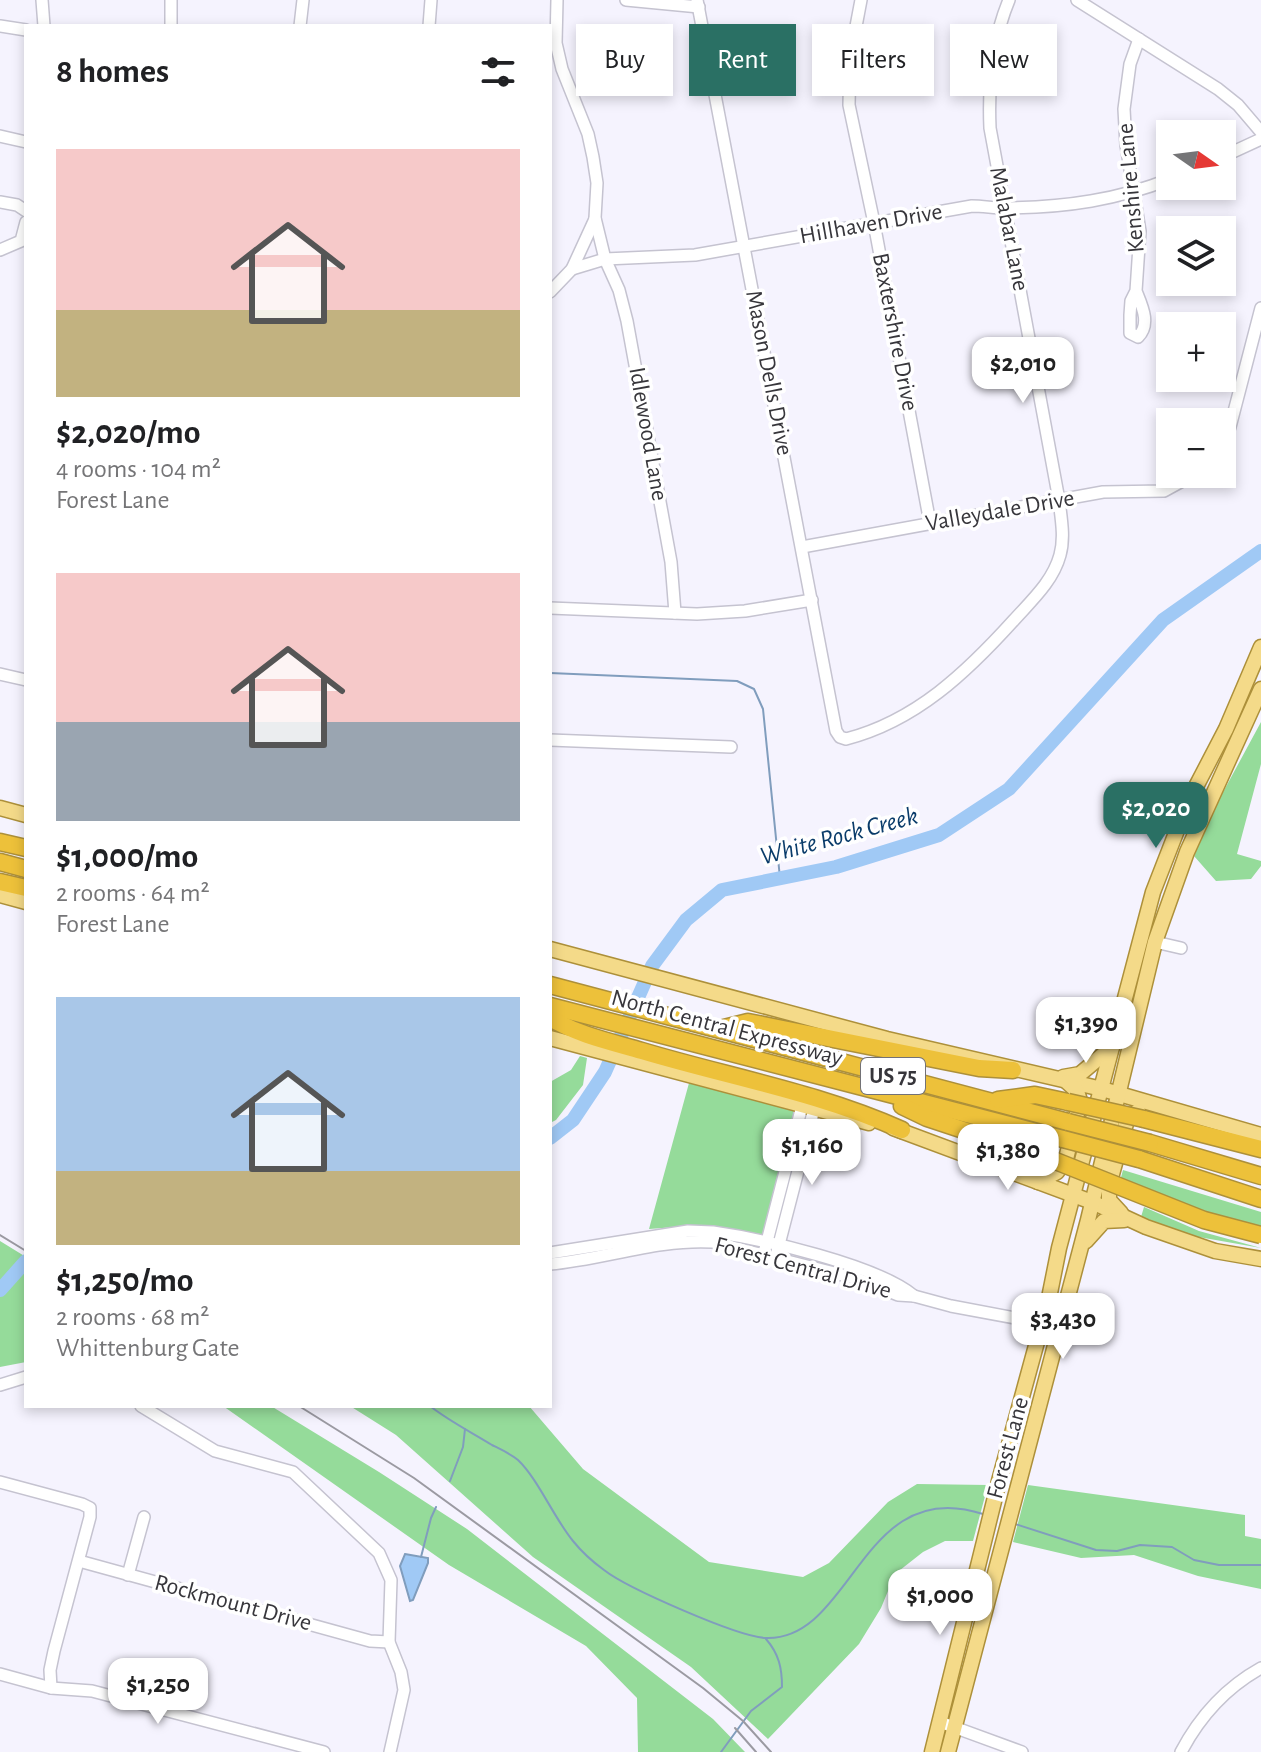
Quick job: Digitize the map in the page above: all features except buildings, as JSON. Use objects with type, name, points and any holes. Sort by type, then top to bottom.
[{"type":"highway","points":[[0,842],[24,848]]},
{"type":"highway","points":[[0,862],[24,868]]},
{"type":"highway","points":[[0,882],[24,888]]},
{"type":"highway","name":"North Central Expressway","points":[[552,986],[1150,1143],[1261,1176]]},
{"type":"highway","name":"North Central Expressway","points":[[552,1007],[1139,1159],[1261,1199]]},
{"type":"highway","points":[[552,1019],[566,1028],[669,1065],[860,1111],[902,1130]]},
{"type":"highway","points":[[718,1030],[748,1022],[966,1066],[1013,1070]]},
{"type":"highway","points":[[868,1090],[927,1118],[1048,1158],[1204,1220],[1261,1235]]},
{"type":"highway","points":[[990,1102],[1035,1095],[1261,1149]]},
{"type":"main road","name":"Forest Lane","points":[[948,1752],[947,1725],[966,1611],[1142,926],[1188,802],[1258,660]]},
{"type":"main road","name":"Forest Lane","points":[[932,1752],[947,1725],[985,1616],[1160,925],[1187,852],[1261,689]]},
{"type":"main road","points":[[1238,741],[1261,710]]},
{"type":"main road","points":[[1171,896],[1168,874],[1183,832],[1188,802]]},
{"type":"main road","points":[[0,808],[24,814]]},
{"type":"main road","points":[[0,895],[24,901]]},
{"type":"main road","points":[[1145,979],[1149,941],[1142,926],[1160,925]]},
{"type":"main road","name":"North Central Expressway","points":[[552,950],[887,1039],[981,1059],[1013,1070],[1060,1078],[1261,1135]]},
{"type":"main road","points":[[552,1039],[669,1065],[808,1108],[902,1130],[1215,1251],[1261,1259]]},
{"type":"main road","points":[[1060,1078],[1080,1074],[1112,1047]]},
{"type":"main road","points":[[1038,1182],[1052,1176],[1062,1166],[1080,1107],[1077,1091],[1060,1078]]},
{"type":"main road","points":[[1138,1223],[1115,1209],[1108,1196],[1127,1120],[1140,1111],[1199,1118]]},
{"type":"main road","points":[[1077,1259],[1092,1232],[1104,1221],[1111,1219],[1138,1223]]},
{"type":"main road","points":[[1059,1325],[1052,1310],[1062,1266],[1064,1231]]},
{"type":"main road","points":[[1037,1413],[1037,1386],[1048,1343],[1048,1332],[1042,1323]]},
{"type":"main road","points":[[1013,1431],[1031,1436]]},
{"type":"main road","points":[[966,1611],[985,1616]]},
{"type":"street","points":[[42,0],[44,24]]},
{"type":"street","points":[[171,0],[171,24]]},
{"type":"street","points":[[300,24],[303,0]]},
{"type":"street","points":[[429,24],[431,0]]},
{"type":"street","points":[[552,290],[572,269],[595,218],[597,183],[588,134],[562,69],[556,43],[557,0]]},
{"type":"street","points":[[626,0],[698,3]]},
{"type":"street","name":"Baxtershire Drive","points":[[861,0],[850,58],[849,105],[930,523]]},
{"type":"street","name":"Malabar Lane","points":[[848,739],[898,718],[952,683],[978,660],[1043,588],[1060,556],[1062,525],[1059,500],[990,128],[989,78],[998,30],[1009,0]]},
{"type":"street","points":[[1077,0],[1218,89],[1238,105],[1261,132]]},
{"type":"street","name":"Mason Dells Drive","points":[[698,3],[836,731],[840,737],[848,739]]},
{"type":"street","points":[[0,26],[24,30]]},
{"type":"street","name":"Kenshire Lane","points":[[1136,291],[1140,231],[1126,145],[1124,109],[1130,64],[1139,39]]},
{"type":"street","points":[[0,136],[24,142]]},
{"type":"street","points":[[1236,151],[1261,139]]},
{"type":"street","name":"Hillhaven Drive","points":[[572,269],[605,259],[682,256],[972,206],[1070,205],[1135,193],[1156,185]]},
{"type":"street","points":[[0,202],[24,210]]},
{"type":"street","name":"Idlewood Lane","points":[[595,218],[605,259],[619,290],[627,321],[671,562],[675,613]]},
{"type":"street","points":[[3,246],[21,241],[24,230]]},
{"type":"street","points":[[1235,408],[1261,308]]},
{"type":"street","name":"Valleydale Drive","points":[[802,547],[1103,492],[1164,491],[1169,488]]},
{"type":"street","points":[[552,608],[675,613],[745,611],[812,600]]},
{"type":"street","points":[[0,674],[24,680]]},
{"type":"street","points":[[552,740],[731,747]]},
{"type":"street","points":[[1155,942],[1181,948]]},
{"type":"street","points":[[771,1250],[808,1108]]},
{"type":"street","name":"Forest Central Drive","points":[[552,1264],[688,1231],[713,1232],[771,1250],[861,1268],[902,1286],[914,1296],[1042,1323]]},
{"type":"street","name":"Forest Central Drive","points":[[552,1253],[653,1240]]},
{"type":"street","points":[[0,1385],[24,1378]]},
{"type":"street","points":[[144,1408],[215,1451],[279,1466],[304,1479],[385,1560],[392,1591],[389,1642],[404,1683],[401,1712],[390,1752]]},
{"type":"street","points":[[0,1482],[90,1508],[54,1651],[50,1670],[51,1688]]},
{"type":"street","points":[[128,1575],[144,1517]]},
{"type":"street","name":"Rockmount Drive","points":[[79,1561],[370,1641],[389,1642]]},
{"type":"street","points":[[1181,1752],[1212,1705],[1239,1681],[1261,1668]]},
{"type":"street","points":[[0,1674],[51,1688],[92,1691],[324,1752]]},
{"type":"street","points":[[947,1725],[1022,1752]]},
{"type":"green space","points":[[1261,722],[1261,764],[1237,854],[1261,861],[1261,866],[1251,879],[1216,881],[1194,856],[1215,807]]},
{"type":"green space","points":[[580,1056],[587,1058],[583,1085],[552,1122],[552,1081],[571,1070]]},
{"type":"green space","points":[[689,1083],[797,1111],[763,1236],[703,1225],[649,1229]]},
{"type":"green space","points":[[1123,1170],[1261,1212],[1261,1231],[1238,1227],[1120,1181]]},
{"type":"green space","points":[[1144,1207],[1199,1231],[1261,1248],[1193,1236],[1141,1217]]},
{"type":"green space","points":[[0,1241],[24,1256],[24,1362],[0,1367]]},
{"type":"green space","points":[[226,1408],[274,1408],[467,1529],[713,1719],[745,1752],[638,1752],[637,1698],[586,1646],[449,1565]]},
{"type":"green space","points":[[353,1408],[531,1408],[583,1469],[709,1562],[803,1577],[829,1563],[888,1502],[917,1484],[988,1485],[973,1541],[945,1541],[923,1552],[895,1574],[881,1608],[859,1644],[768,1739],[691,1667],[533,1557],[396,1435]]},
{"type":"green space","points":[[1028,1485],[1245,1515],[1245,1536],[1261,1539],[1261,1589],[1198,1576],[1134,1555],[1081,1558],[1013,1542]]},
{"type":"water","points":[[405,1554],[428,1558],[410,1601],[400,1566]]},
{"type":"waterway","name":"White Rock Creek","points":[[552,1136],[573,1120],[605,1072],[652,966],[686,920],[722,890],[836,867],[939,835],[1009,789],[1163,620],[1261,551]]},
{"type":"waterway","points":[[552,673],[737,681],[754,689],[763,709],[780,878]]},
{"type":"waterway","name":"White Rock Creek","points":[[0,1290],[24,1263]]},
{"type":"waterway","points":[[433,1408],[518,1460],[573,1541],[604,1570],[683,1610],[752,1636],[766,1638],[795,1632],[819,1614],[884,1536],[910,1517],[942,1508],[983,1514]]},
{"type":"waterway","points":[[450,1481],[463,1447],[465,1429]]},
{"type":"waterway","points":[[421,1557],[436,1507]]},
{"type":"waterway","points":[[1015,1524],[1096,1550],[1117,1551],[1140,1545],[1172,1547],[1194,1560],[1219,1565],[1261,1565]]},
{"type":"waterway","points":[[721,1752],[751,1711],[782,1687],[779,1662],[766,1639]]},
{"type":"tram line","points":[[0,1235],[24,1250]]},
{"type":"tram line","points":[[302,1408],[414,1478],[703,1688],[743,1721],[771,1752]]},
{"type":"tram line","points":[[735,1728],[756,1752]]}]
